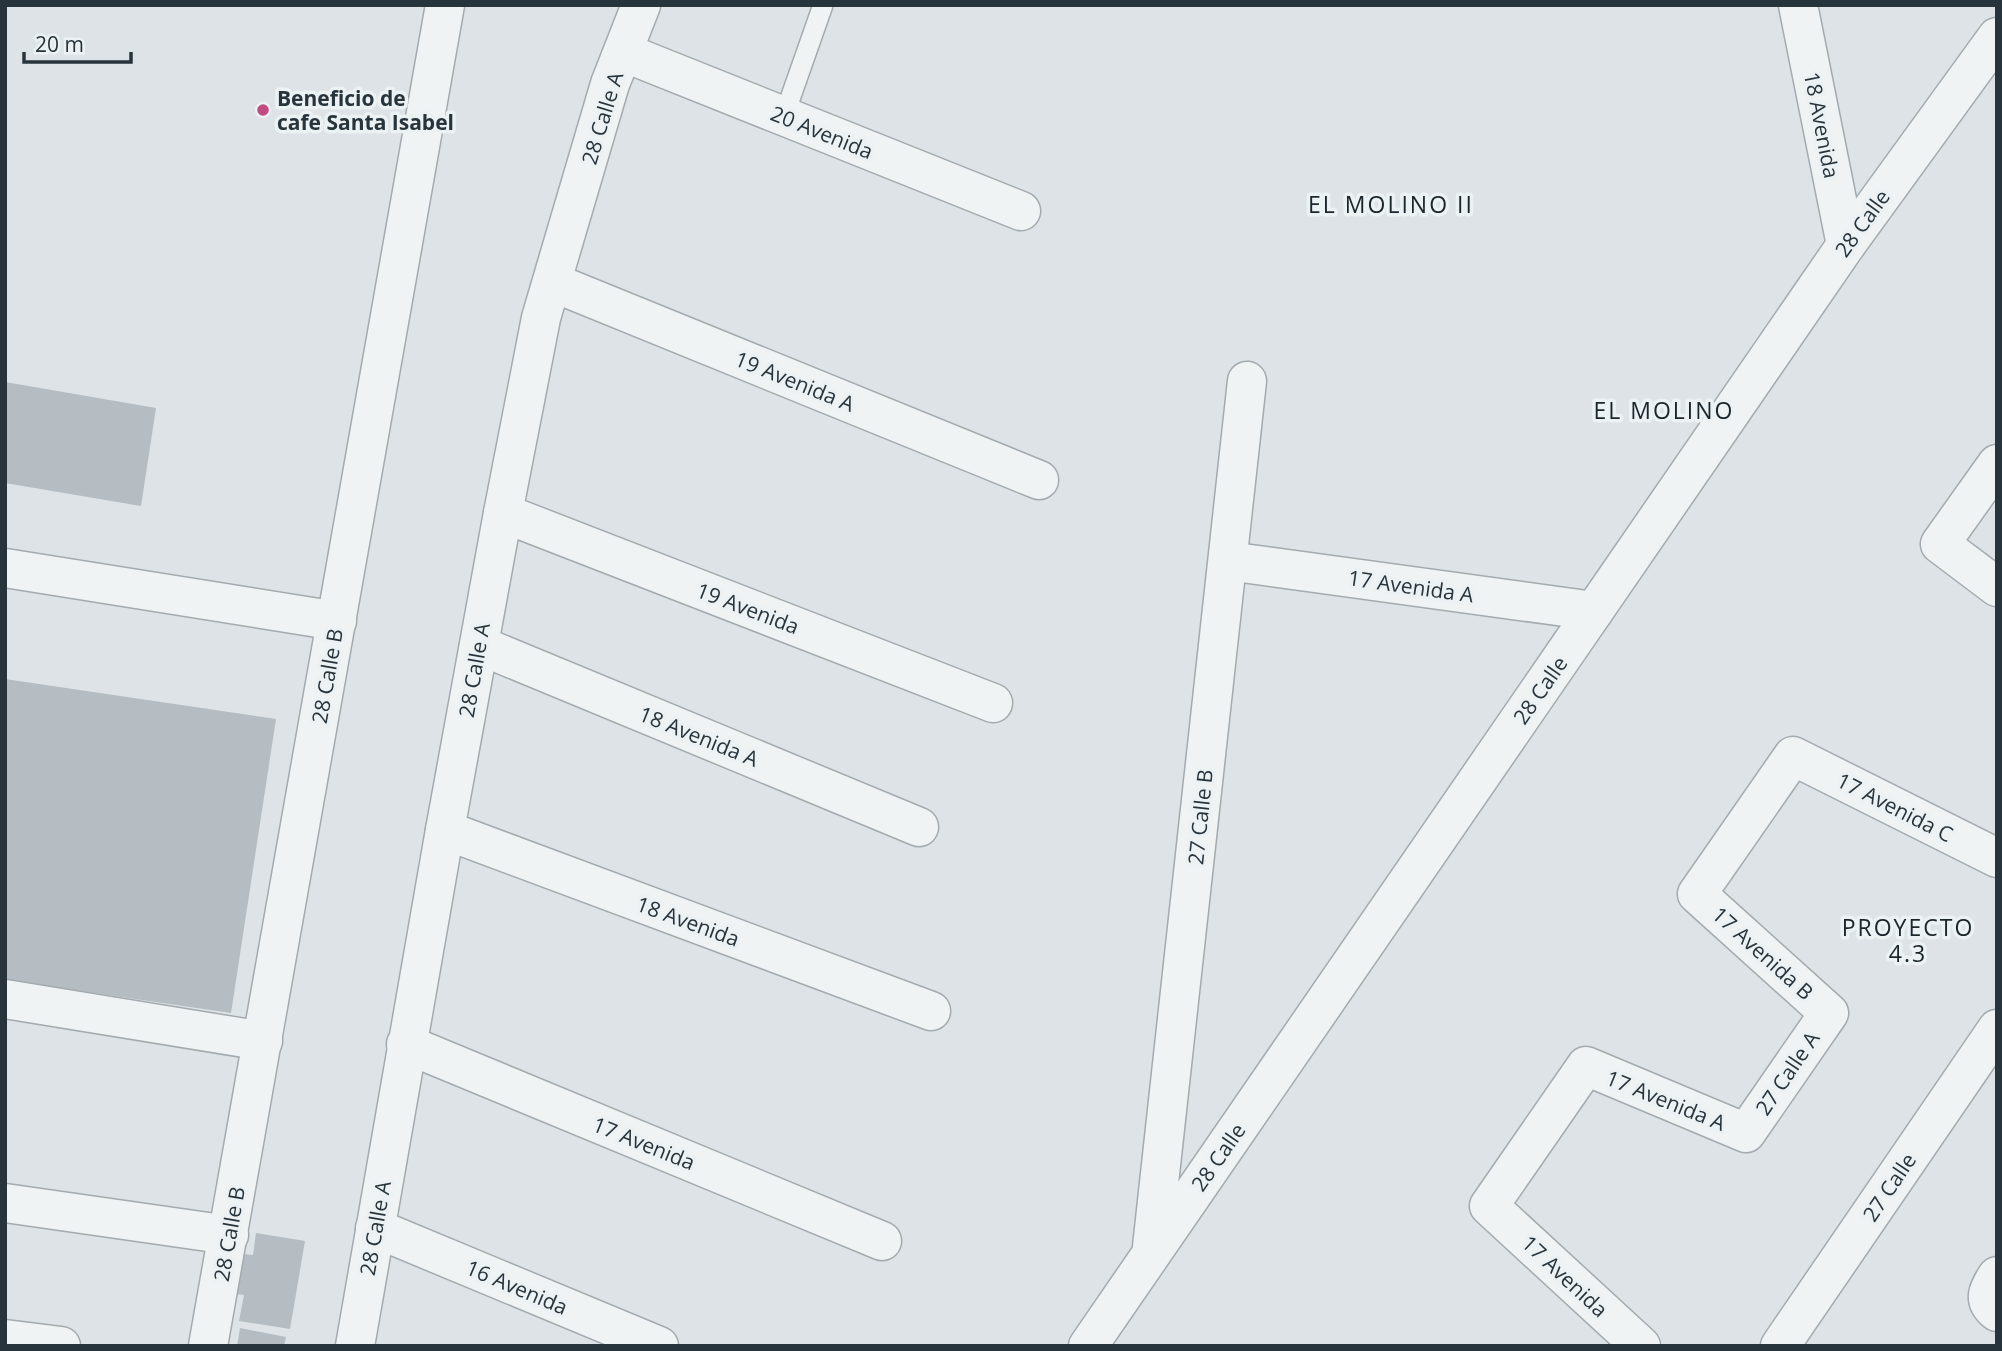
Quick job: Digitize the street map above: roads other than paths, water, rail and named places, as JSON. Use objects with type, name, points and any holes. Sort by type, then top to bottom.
[{"type":"street","name":"28 Calle B","points":[[208,1346],[445,5]]},
{"type":"street","name":"28 Calle A","points":[[355,1346],[445,830],[541,318],[610,85],[641,5]]},
{"type":"street","name":"18 Avenida","points":[[1798,5],[1846,245]]},
{"type":"street","name":"28 Calle","points":[[1088,1346],[1846,245],[1997,37]]},
{"type":"street","name":"20 Avenida","points":[[623,52],[1021,211]]},
{"type":"street","name":"19 Avenida A","points":[[552,282],[1039,480]]},
{"type":"street","name":"27 Calle B","points":[[1152,1253],[1247,381]]},
{"type":"street","points":[[1997,464],[1940,544],[1997,587]]},
{"type":"street","name":"19 Avenida","points":[[503,513],[993,703]]},
{"type":"street","name":"17 Avenida A","points":[[1228,561],[1594,611]]},
{"type":"street","points":[[5,568],[337,621]]},
{"type":"street","name":"18 Avenida A","points":[[479,645],[919,827]]},
{"type":"street","name":"17 Avenida C","points":[[1697,894],[1793,756],[1997,858]]},
{"type":"street","name":"18 Avenida","points":[[445,830],[931,1011]]},
{"type":"street","name":"17 Avenida B","points":[[1697,894],[1829,1013]]},
{"type":"street","points":[[5,999],[263,1041]]},
{"type":"street","name":"27 Calle A","points":[[1746,1133],[1829,1013]]},
{"type":"street","name":"27 Calle","points":[[1780,1346],[1997,1029]]},
{"type":"street","name":"17 Avenida","points":[[407,1044],[882,1241]]},
{"type":"street","name":"17 Avenida A","points":[[1489,1206],[1586,1066],[1746,1133]]},
{"type":"street","points":[[5,1203],[229,1235]]},
{"type":"street","name":"17 Avenida","points":[[1489,1206],[1641,1346]]},
{"type":"street","name":"16 Avenida","points":[[375,1228],[659,1346]]},
{"type":"street","points":[[5,1339],[61,1346]]},
{"type":"lane","points":[[784,117],[823,5]]},
{"type":"place","name":"Beneficio de cafe Santa Isabel","points":[[263,110]]},
{"type":"district","name":"EL MOLINO II","points":[[1391,204]]},
{"type":"district","name":"EL MOLINO","points":[[1664,410]]},
{"type":"district","name":"PROYECTO 4.3","points":[[1908,940]]}]
